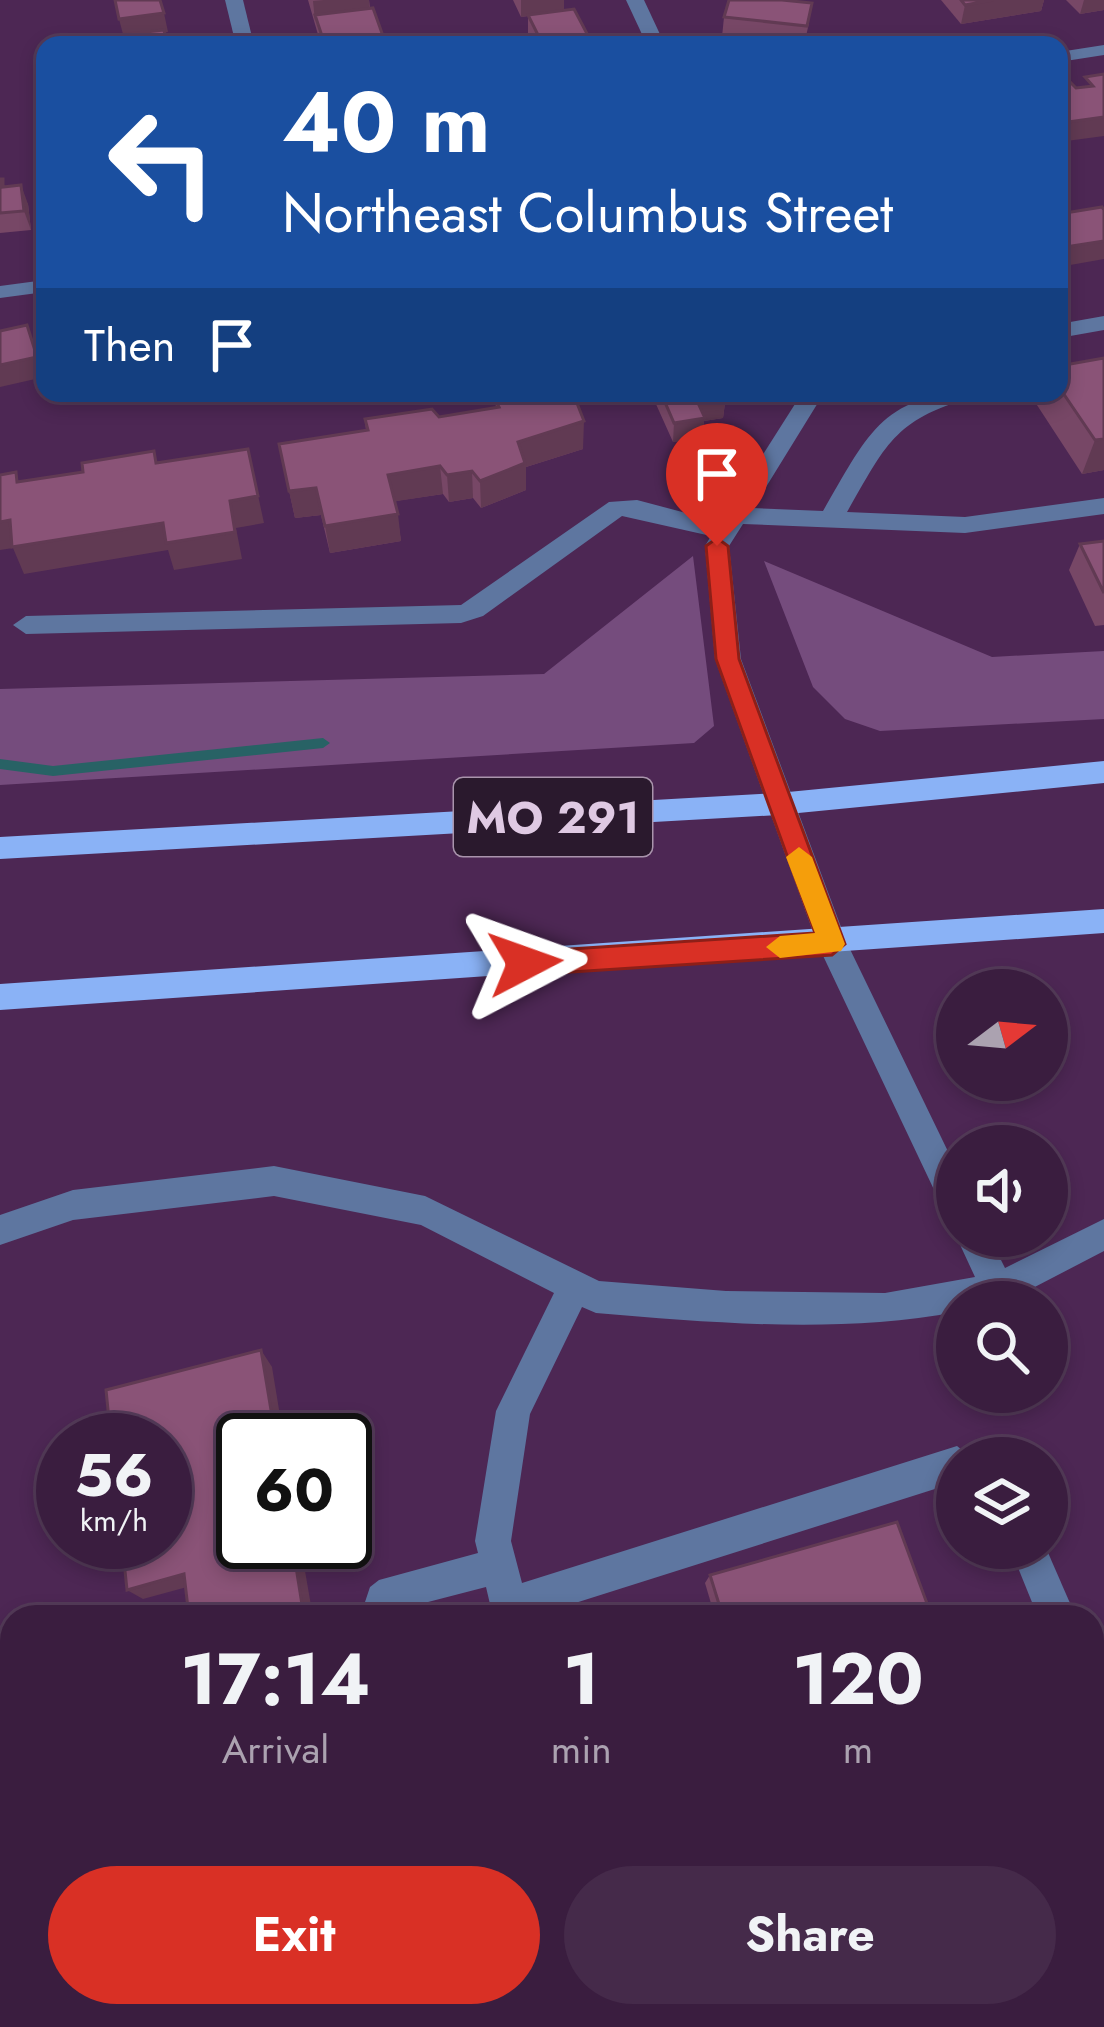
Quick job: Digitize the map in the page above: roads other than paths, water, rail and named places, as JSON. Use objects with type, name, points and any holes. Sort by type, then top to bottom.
[{"type":"main road","name":"MO 291","points":[[0,848],[778,804],[1104,772]]},
{"type":"main road","points":[[0,997],[1104,922]]},
{"type":"street","points":[[234,0],[243,36]]},
{"type":"street","points":[[635,0],[652,36]]},
{"type":"street","points":[[1068,56],[1104,50]]},
{"type":"street","points":[[0,292],[36,287]]},
{"type":"street","points":[[1068,329],[1104,323]]},
{"type":"street","points":[[807,402],[717,546],[728,659],[832,944],[936,1160]]},
{"type":"street","points":[[830,520],[876,442],[917,406],[931,402]]},
{"type":"street","points":[[26,625],[461,614],[475,610],[617,508],[731,524],[830,520],[965,525],[1104,506]]},
{"type":"street","points":[[0,1230],[73,1205],[274,1181],[424,1210],[596,1297],[885,1309],[936,1300]]},
{"type":"street","points":[[1013,1281],[1104,1234]]},
{"type":"street","points":[[509,1605],[493,1541],[513,1411],[574,1286]]},
{"type":"street","points":[[529,1605],[936,1471]]},
{"type":"street","points":[[382,1605],[392,1593],[498,1566]]},
{"type":"street","points":[[1037,1569],[1052,1605]]},
{"type":"waterway","points":[[0,764],[53,771],[323,743]]}]
